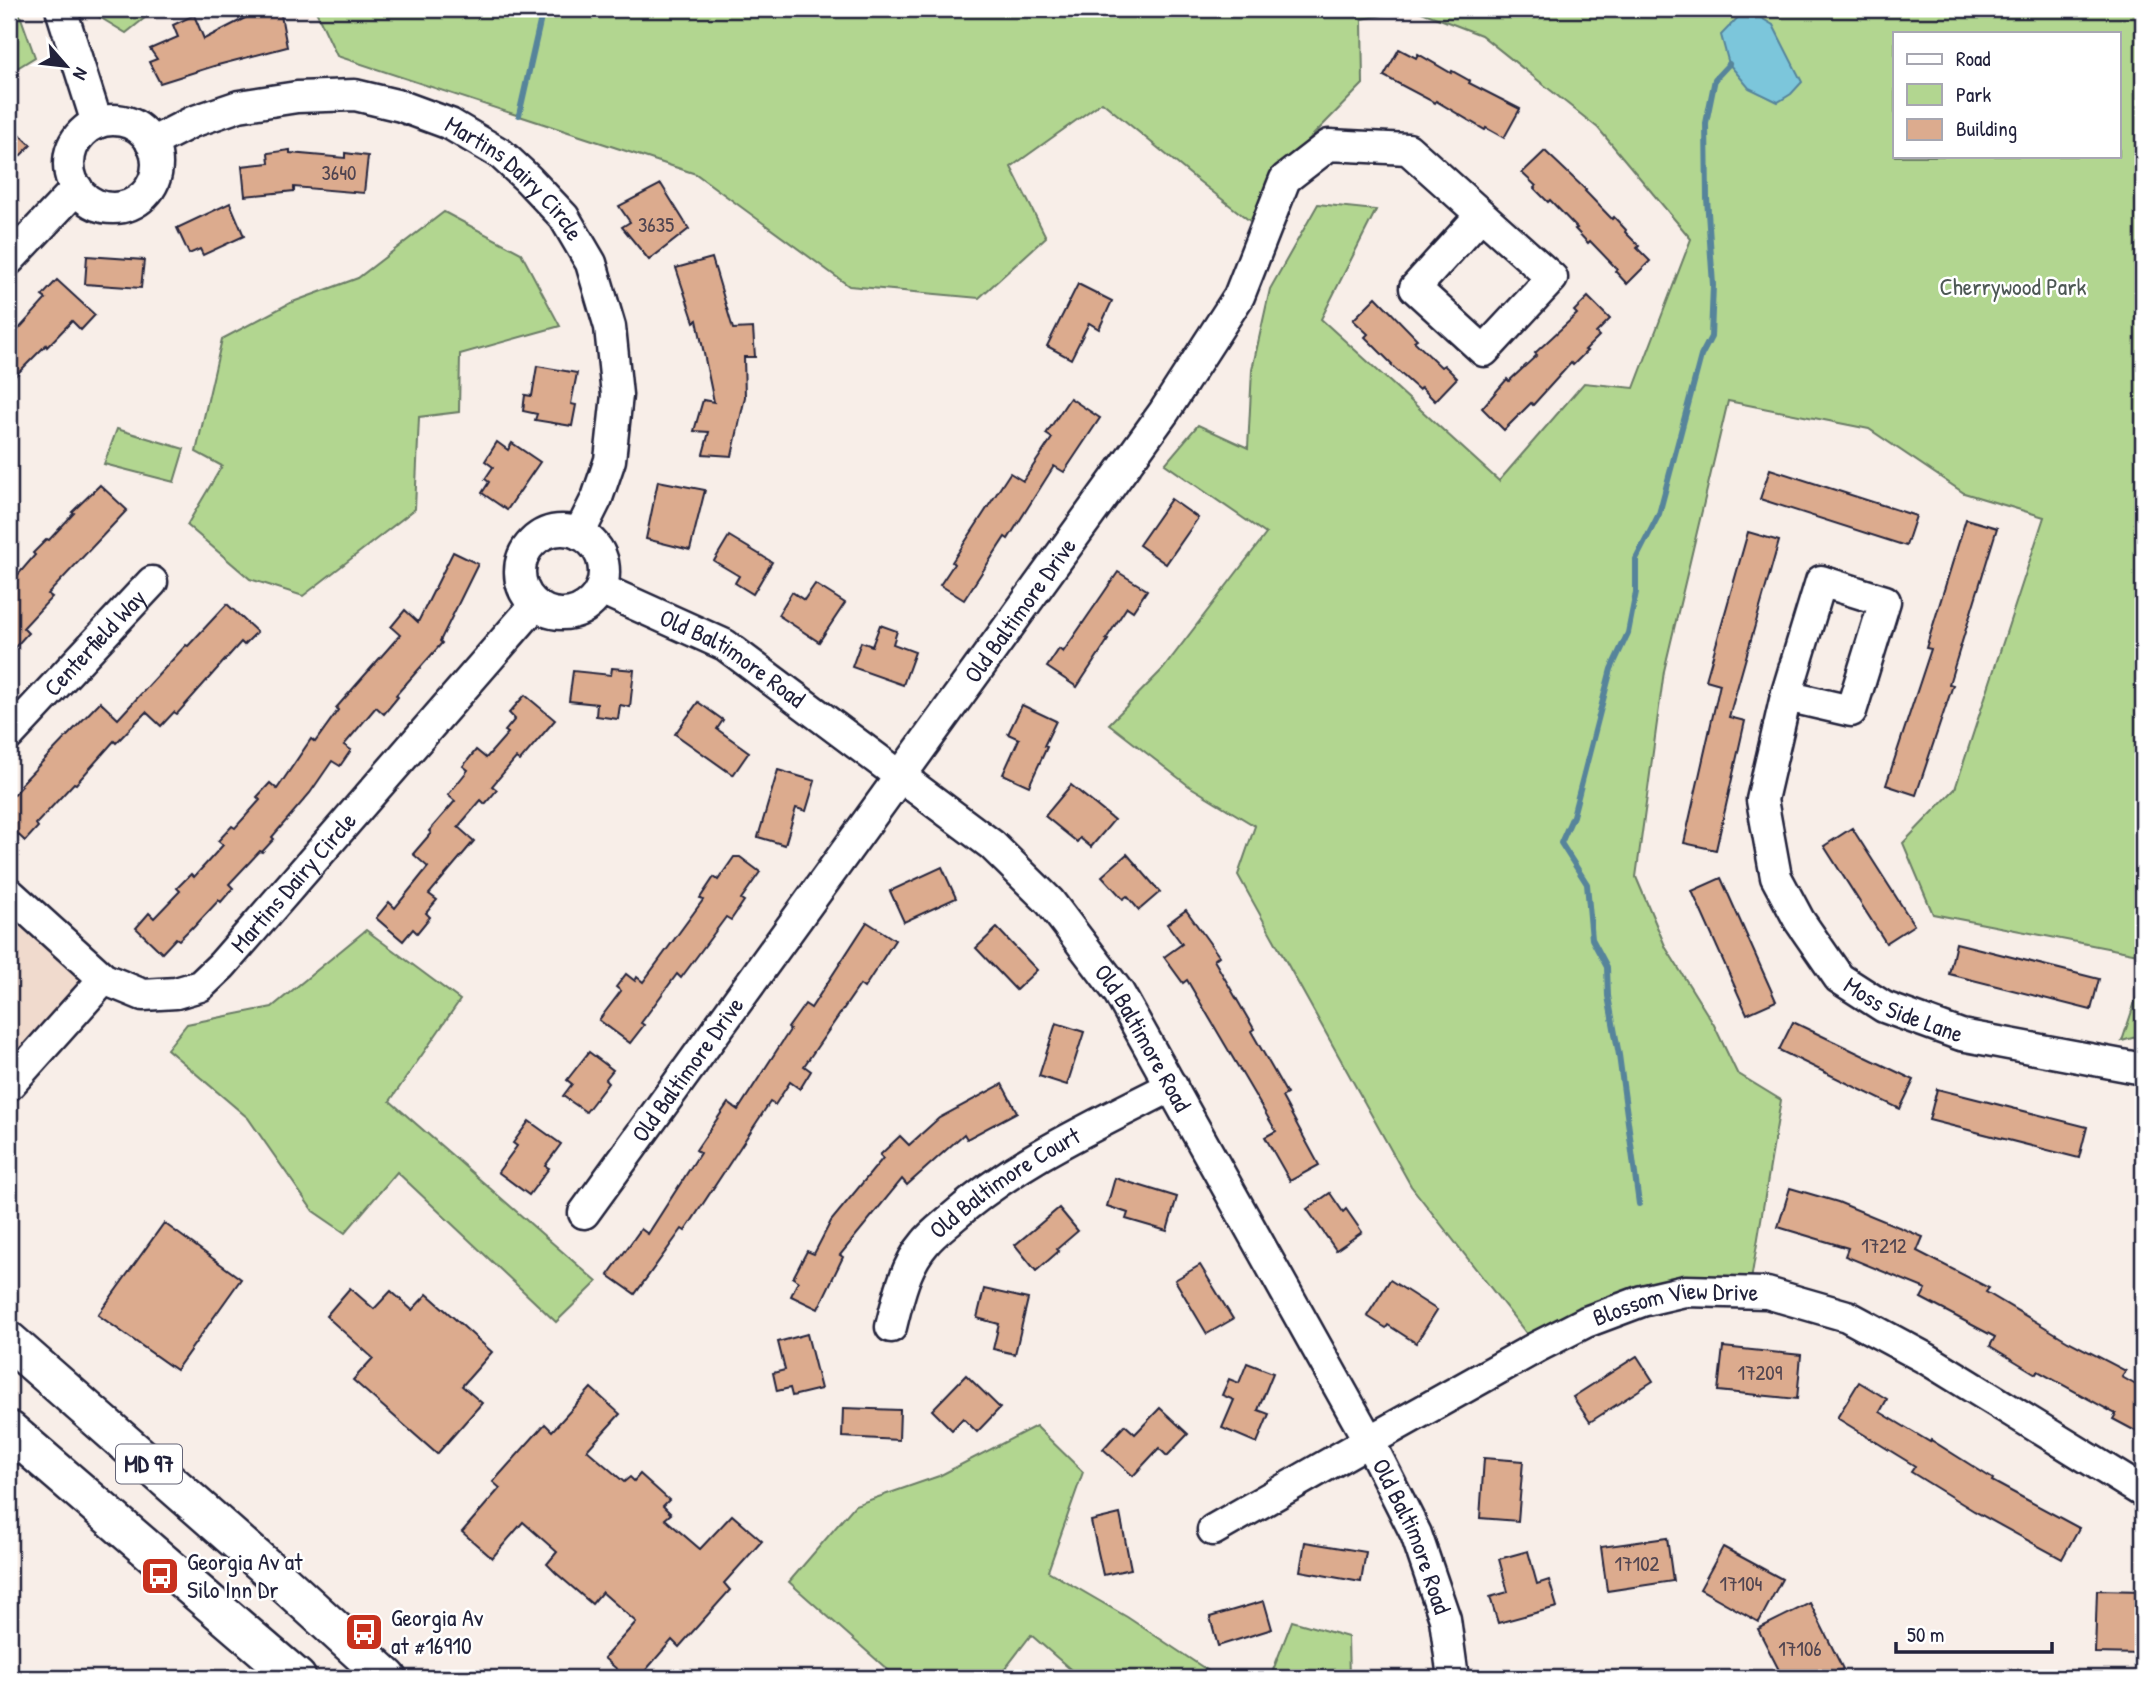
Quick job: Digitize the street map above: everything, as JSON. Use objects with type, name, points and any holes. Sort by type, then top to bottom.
[{"type":"main road","name":"MD 97","points":[[9,1340],[274,1573],[388,1678]]},
{"type":"main road","name":"MD 97","points":[[9,1430],[297,1678]]},
{"type":"street","points":[[61,9],[97,123]]},
{"type":"street","name":"Martins Dairy Circle","points":[[151,143],[192,122],[239,106],[297,97],[355,96],[401,106],[450,124],[501,154],[564,217],[591,263],[610,327],[617,395],[610,460],[597,498],[579,534]]},
{"type":"street","points":[[113,120],[126,122],[138,128],[151,143],[156,154],[156,174],[149,191],[137,201],[123,207],[103,207],[92,203],[80,193],[70,172],[71,155],[79,137],[97,123],[113,120]]},
{"type":"street","name":"Old Baltimore Drive","points":[[584,1213],[1164,412],[1238,296],[1285,179],[1329,145],[1408,149],[1552,278],[1484,351],[1415,288],[1481,215]]},
{"type":"street","points":[[9,260],[77,188]]},
{"type":"street","points":[[563,530],[579,534],[593,543],[602,558],[605,575],[601,589],[590,605],[571,614],[552,614],[535,605],[525,591],[521,577],[522,561],[530,545],[545,534],[563,530]]},
{"type":"street","name":"Centerfield Way","points":[[9,735],[152,582]]},
{"type":"street","name":"Old Baltimore Road","points":[[601,589],[725,645],[992,845],[1051,902],[1119,993],[1368,1441],[1416,1534],[1445,1619],[1453,1678]]},
{"type":"street","name":"Martins Dairy Circle","points":[[9,893],[104,979],[143,995],[176,993],[200,986],[222,965],[535,605]]},
{"type":"street","name":"Moss Side Lane","points":[[1786,696],[1762,800],[1776,877],[1799,920],[1839,978],[1884,1007],[1961,1035],[2143,1069]]},
{"type":"street","points":[[9,1085],[104,979]]},
{"type":"street","name":"Old Baltimore Court","points":[[891,1326],[899,1291],[925,1242],[987,1188],[1060,1143],[1172,1086]]},
{"type":"street","name":"Blossom View Drive","points":[[1213,1530],[1368,1441],[1586,1322],[1631,1305],[1685,1291],[1767,1293],[1847,1317],[1927,1359],[2143,1492]]},
{"type":"shaded area","points":[[9,893],[104,979],[9,1085]]},
{"type":"green space","points":[[9,9],[20,9],[35,57],[9,73]]},
{"type":"green space","points":[[91,9],[156,9],[126,33],[91,12]]},
{"type":"green space","points":[[315,9],[1414,9],[1362,19],[1363,84],[1276,173],[1264,232],[1102,102],[1011,167],[1046,237],[979,298],[849,286],[696,174],[337,56]]},
{"type":"green space","name":"Cherrywood Park","points":[[1414,9],[2143,9],[2143,955],[1933,914],[1903,843],[1955,789],[2044,517],[1964,493],[1869,429],[1728,401],[1664,671],[1636,877],[1666,948],[1714,1025],[1737,1073],[1781,1100],[1749,1292],[1685,1291],[1537,1347],[1411,1186],[1238,875],[1255,826],[1189,786],[1109,724],[1163,669],[1266,534],[1165,464],[1198,425],[1248,448],[1252,370],[1270,289],[1318,204],[1376,210],[1321,319],[1499,481],[1584,383],[1634,388],[1691,239],[1598,128],[1481,35]]},
{"type":"green space","points":[[444,212],[521,253],[560,326],[460,354],[459,412],[419,417],[415,509],[303,596],[250,579],[187,525],[222,466],[196,452],[222,339],[290,303],[358,278]]},
{"type":"green space","points":[[117,429],[184,449],[174,482],[104,464]]},
{"type":"green space","points":[[366,930],[460,1000],[390,1101],[597,1282],[556,1322],[397,1172],[345,1233],[313,1211],[248,1118],[167,1049],[187,1024],[272,1007]]},
{"type":"green space","points":[[2143,978],[2143,1035],[2122,1041]]},
{"type":"green space","points":[[1036,1426],[1083,1472],[1048,1571],[1127,1617],[1219,1678],[1074,1678],[1077,1675],[1031,1635],[998,1678],[897,1678],[789,1582],[855,1505],[939,1476]]},
{"type":"green space","points":[[1292,1621],[1348,1637],[1349,1678],[1270,1678]]},
{"type":"water","points":[[1746,9],[1773,25],[1802,82],[1791,94],[1778,102],[1749,88],[1729,64],[1721,35]]},
{"type":"building","points":[[252,9],[269,9],[269,12],[281,15],[287,47],[160,83],[149,62],[157,59],[150,49],[178,37],[173,25],[194,15],[204,39],[251,15]]},
{"type":"building","points":[[1399,49],[1416,58],[1418,54],[1520,109],[1504,138],[1384,76]]},
{"type":"building","points":[[9,124],[31,145],[9,167]]},
{"type":"building","points":[[290,150],[290,153],[345,158],[345,153],[368,156],[364,193],[294,187],[294,191],[245,196],[242,166],[269,163],[268,153]]},
{"type":"building","points":[[1545,151],[1612,219],[1614,217],[1650,261],[1627,284],[1615,271],[1617,269],[1590,241],[1588,243],[1575,229],[1577,228],[1550,200],[1548,202],[1534,188],[1536,186],[1522,173]]},
{"type":"building","points":[[661,184],[689,229],[649,260],[622,227],[630,222],[619,206]]},
{"type":"building","points":[[230,203],[244,236],[203,255],[200,249],[189,254],[177,228]]},
{"type":"building","points":[[87,256],[144,260],[141,288],[85,284]]},
{"type":"building","points":[[712,258],[733,329],[753,328],[755,357],[744,357],[745,397],[732,456],[703,454],[709,432],[694,431],[703,400],[714,402],[697,320],[694,322],[676,268]]},
{"type":"building","points":[[57,280],[95,315],[81,330],[72,321],[9,382],[9,340],[46,299],[42,296]]},
{"type":"building","points":[[1078,284],[1112,301],[1099,329],[1089,323],[1071,359],[1047,346]]},
{"type":"building","points":[[1376,297],[1417,339],[1414,341],[1457,378],[1435,401],[1391,365],[1365,337],[1368,334],[1353,320]]},
{"type":"building","points":[[1588,297],[1610,319],[1596,333],[1599,336],[1585,350],[1587,351],[1573,365],[1571,363],[1533,405],[1531,403],[1504,430],[1482,408],[1507,379],[1509,381],[1537,355],[1535,353],[1577,314],[1574,311]]},
{"type":"building","points":[[537,366],[577,373],[571,404],[576,405],[572,426],[535,420],[537,414],[523,411],[525,395],[532,396]]},
{"type":"building","points":[[1070,398],[1100,418],[1064,472],[1054,466],[1008,539],[1005,537],[964,600],[940,585],[954,564],[952,562],[1010,473],[1023,481],[1052,438],[1046,434]]},
{"type":"building","points":[[497,442],[508,450],[512,443],[540,462],[507,510],[482,493],[489,482],[485,479],[493,467],[485,461]]},
{"type":"building","points":[[1770,469],[1916,516],[1906,546],[1760,499]]},
{"type":"building","points":[[658,481],[705,490],[690,550],[646,539]]},
{"type":"building","points":[[100,485],[127,510],[48,594],[52,597],[23,628],[28,633],[9,654],[9,585],[35,555],[33,553],[49,540],[74,513],[72,512]]},
{"type":"building","points":[[1171,499],[1198,518],[1166,564],[1139,545]]},
{"type":"building","points":[[1966,519],[1997,528],[1949,684],[1953,685],[1916,795],[1886,785],[1931,649],[1926,648]]},
{"type":"building","points":[[1748,532],[1779,541],[1729,717],[1745,721],[1716,850],[1684,843],[1720,684],[1706,680]]},
{"type":"building","points":[[729,536],[772,562],[753,594],[735,583],[739,576],[714,561]]},
{"type":"building","points":[[453,552],[478,564],[440,641],[442,643],[396,695],[398,697],[384,714],[376,707],[344,745],[351,750],[340,766],[332,761],[310,793],[272,837],[274,839],[229,884],[233,888],[221,902],[219,900],[193,928],[179,940],[176,938],[162,953],[136,928],[149,913],[154,918],[180,891],[177,888],[191,874],[194,877],[223,845],[218,841],[232,826],[235,828],[260,800],[257,797],[270,783],[277,789],[311,739],[315,742],[338,710],[336,708],[400,635],[391,627],[405,610],[418,622]]},
{"type":"building","points":[[1118,572],[1147,590],[1133,611],[1127,607],[1077,687],[1047,667],[1059,649],[1063,652]]},
{"type":"building","points":[[815,584],[845,603],[819,642],[778,615],[792,592],[804,600]]},
{"type":"building","points":[[227,604],[257,632],[244,645],[241,642],[177,714],[174,712],[161,726],[146,712],[116,743],[114,741],[76,784],[74,783],[36,824],[38,827],[25,841],[9,826],[9,800],[22,786],[20,785],[100,702],[118,719]]},
{"type":"building","points":[[880,625],[897,631],[893,644],[915,652],[903,685],[852,667],[861,642],[872,646]]},
{"type":"building","points":[[612,668],[634,670],[630,707],[620,705],[618,719],[596,716],[597,704],[569,701],[573,671],[611,675]]},
{"type":"building","points":[[525,695],[555,720],[520,761],[516,758],[492,786],[497,790],[485,804],[481,800],[458,827],[474,841],[429,894],[437,900],[426,913],[430,917],[417,933],[413,929],[403,941],[376,918],[389,902],[395,908],[428,867],[413,854],[455,801],[448,795],[468,770],[463,766],[476,750],[486,758],[508,733],[505,731],[515,719],[509,713]]},
{"type":"building","points":[[698,702],[723,720],[717,729],[749,752],[733,775],[675,734]]},
{"type":"building","points":[[1022,705],[1056,721],[1029,786],[1003,774],[1019,739],[1008,734]]},
{"type":"building","points":[[778,770],[815,781],[806,811],[796,808],[785,845],[758,837]]},
{"type":"building","points":[[1071,785],[1114,820],[1091,847],[1080,838],[1077,842],[1045,816]]},
{"type":"building","points":[[1852,828],[1914,925],[1886,943],[1824,846]]},
{"type":"building","points":[[1127,854],[1160,892],[1139,910],[1127,896],[1123,899],[1102,876]]},
{"type":"building","points":[[734,857],[740,857],[760,872],[741,899],[744,901],[731,920],[726,917],[681,978],[677,974],[641,1023],[644,1025],[630,1043],[599,1020],[621,991],[616,987],[626,974],[635,981],[637,977],[643,982],[703,900],[700,898],[714,877],[718,880]]},
{"type":"building","points":[[942,867],[956,898],[904,922],[890,891]]},
{"type":"building","points":[[1721,878],[1776,1001],[1747,1014],[1692,891]]},
{"type":"building","points":[[1186,910],[1219,956],[1214,960],[1254,1029],[1251,1031],[1287,1094],[1282,1097],[1319,1165],[1290,1181],[1265,1137],[1276,1131],[1187,980],[1183,983],[1164,957],[1182,944],[1167,924]]},
{"type":"building","points":[[867,922],[895,940],[864,988],[860,985],[804,1066],[811,1071],[800,1089],[790,1082],[775,1105],[770,1102],[685,1231],[682,1229],[635,1294],[608,1275],[641,1229],[648,1234],[700,1153],[696,1150],[728,1103],[738,1110],[790,1030],[788,1028],[805,1004],[811,1008]]},
{"type":"building","points":[[997,928],[1037,970],[1016,990],[976,948]]},
{"type":"building","points":[[1956,943],[2099,979],[2091,1010],[1949,974]]},
{"type":"building","points":[[1793,1022],[1914,1080],[1900,1109],[1779,1050]]},
{"type":"building","points":[[1056,1023],[1084,1032],[1067,1085],[1039,1076]]},
{"type":"building","points":[[589,1052],[613,1070],[605,1080],[608,1083],[586,1112],[563,1096],[572,1084],[567,1080]]},
{"type":"building","points":[[1002,1084],[1017,1112],[967,1139],[964,1134],[907,1185],[902,1179],[840,1255],[843,1257],[818,1309],[791,1296],[798,1281],[793,1278],[807,1251],[814,1254],[831,1221],[883,1158],[880,1155],[900,1136],[909,1145],[939,1118]]},
{"type":"building","points":[[1937,1089],[2087,1127],[2079,1158],[1929,1120]]},
{"type":"building","points":[[529,1121],[561,1144],[545,1166],[549,1168],[529,1195],[498,1172],[517,1146],[513,1143]]},
{"type":"building","points":[[1115,1178],[1177,1197],[1167,1231],[1126,1219],[1128,1213],[1107,1206]]},
{"type":"building","points":[[1790,1188],[1838,1202],[1923,1237],[1917,1251],[1989,1288],[1986,1292],[2068,1341],[2126,1371],[2122,1377],[2143,1389],[2143,1435],[2113,1419],[2116,1414],[2038,1371],[2036,1374],[1990,1346],[1995,1337],[1921,1298],[1926,1289],[1845,1256],[1848,1248],[1778,1227]]},
{"type":"building","points":[[1330,1193],[1343,1212],[1346,1209],[1362,1232],[1336,1250],[1307,1209]]},
{"type":"building","points":[[1059,1208],[1078,1231],[1036,1271],[1015,1245]]},
{"type":"building","points":[[164,1223],[241,1279],[176,1370],[98,1315]]},
{"type":"building","points":[[1200,1265],[1233,1319],[1207,1334],[1175,1280]]},
{"type":"building","points":[[1390,1280],[1437,1310],[1416,1343],[1388,1325],[1386,1328],[1367,1316]]},
{"type":"building","points":[[350,1288],[374,1309],[391,1291],[412,1310],[427,1294],[492,1352],[462,1386],[482,1403],[437,1454],[353,1380],[373,1358],[326,1316]]},
{"type":"building","points":[[984,1289],[1028,1299],[1015,1354],[993,1349],[999,1324],[977,1318]]},
{"type":"building","points":[[807,1334],[821,1389],[792,1396],[790,1388],[777,1391],[773,1373],[785,1370],[778,1342]]},
{"type":"building","points":[[1723,1347],[1801,1355],[1797,1399],[1718,1391]]},
{"type":"building","points":[[1637,1356],[1653,1381],[1590,1422],[1573,1397]]},
{"type":"building","points":[[1247,1363],[1273,1373],[1258,1410],[1269,1414],[1257,1443],[1222,1428],[1234,1400],[1222,1395],[1229,1379],[1239,1383]]},
{"type":"building","points":[[966,1375],[1000,1408],[977,1432],[963,1418],[952,1430],[932,1410]]},
{"type":"building","points":[[1859,1382],[1887,1399],[1880,1412],[1930,1442],[1931,1440],[1993,1479],[1992,1481],[2079,1528],[2062,1559],[1974,1511],[1911,1472],[1915,1466],[1837,1418]]},
{"type":"building","points":[[591,1388],[620,1414],[587,1450],[624,1482],[630,1477],[634,1481],[640,1474],[669,1500],[663,1506],[671,1514],[665,1519],[700,1549],[732,1515],[762,1541],[724,1583],[730,1590],[679,1647],[672,1640],[639,1678],[627,1678],[604,1658],[636,1622],[602,1592],[592,1604],[556,1573],[547,1564],[557,1552],[523,1522],[492,1558],[462,1532],[500,1488],[493,1482],[545,1424],[552,1431]]},
{"type":"building","points":[[843,1408],[900,1410],[899,1440],[842,1437]]},
{"type":"building","points":[[1160,1408],[1188,1434],[1167,1456],[1159,1448],[1133,1476],[1103,1449],[1125,1425],[1135,1434]]},
{"type":"building","points":[[1484,1458],[1523,1461],[1518,1521],[1480,1518]]},
{"type":"building","points":[[1120,1514],[1131,1569],[1103,1575],[1091,1521]]},
{"type":"building","points":[[1667,1538],[1673,1581],[1607,1591],[1601,1547]]},
{"type":"building","points":[[1305,1542],[1366,1552],[1361,1582],[1300,1571]]},
{"type":"building","points":[[1723,1547],[1782,1579],[1759,1622],[1700,1589]]},
{"type":"building","points":[[1528,1551],[1537,1584],[1549,1580],[1557,1607],[1498,1623],[1490,1597],[1508,1592],[1499,1559]]},
{"type":"building","points":[[2097,1590],[2143,1591],[2142,1654],[2095,1653]]},
{"type":"building","points":[[1264,1601],[1272,1629],[1218,1646],[1210,1617]]},
{"type":"building","points":[[1810,1603],[1843,1669],[1825,1678],[1783,1678],[1758,1629]]},
{"type":"waterway","points":[[519,115],[543,9]]},
{"type":"waterway","points":[[1639,1204],[1619,1055],[1608,996],[1607,967],[1592,939],[1587,884],[1561,843],[1573,816],[1611,669],[1628,633],[1636,592],[1636,559],[1659,514],[1701,356],[1711,337],[1713,285],[1707,198],[1706,123],[1715,79],[1729,64]]},
{"type":"place","name":"Georgia Av at Silo Inn Dr","points":[[160,1576]]},
{"type":"place","name":"Georgia Av at #16910","points":[[364,1632]]}]
